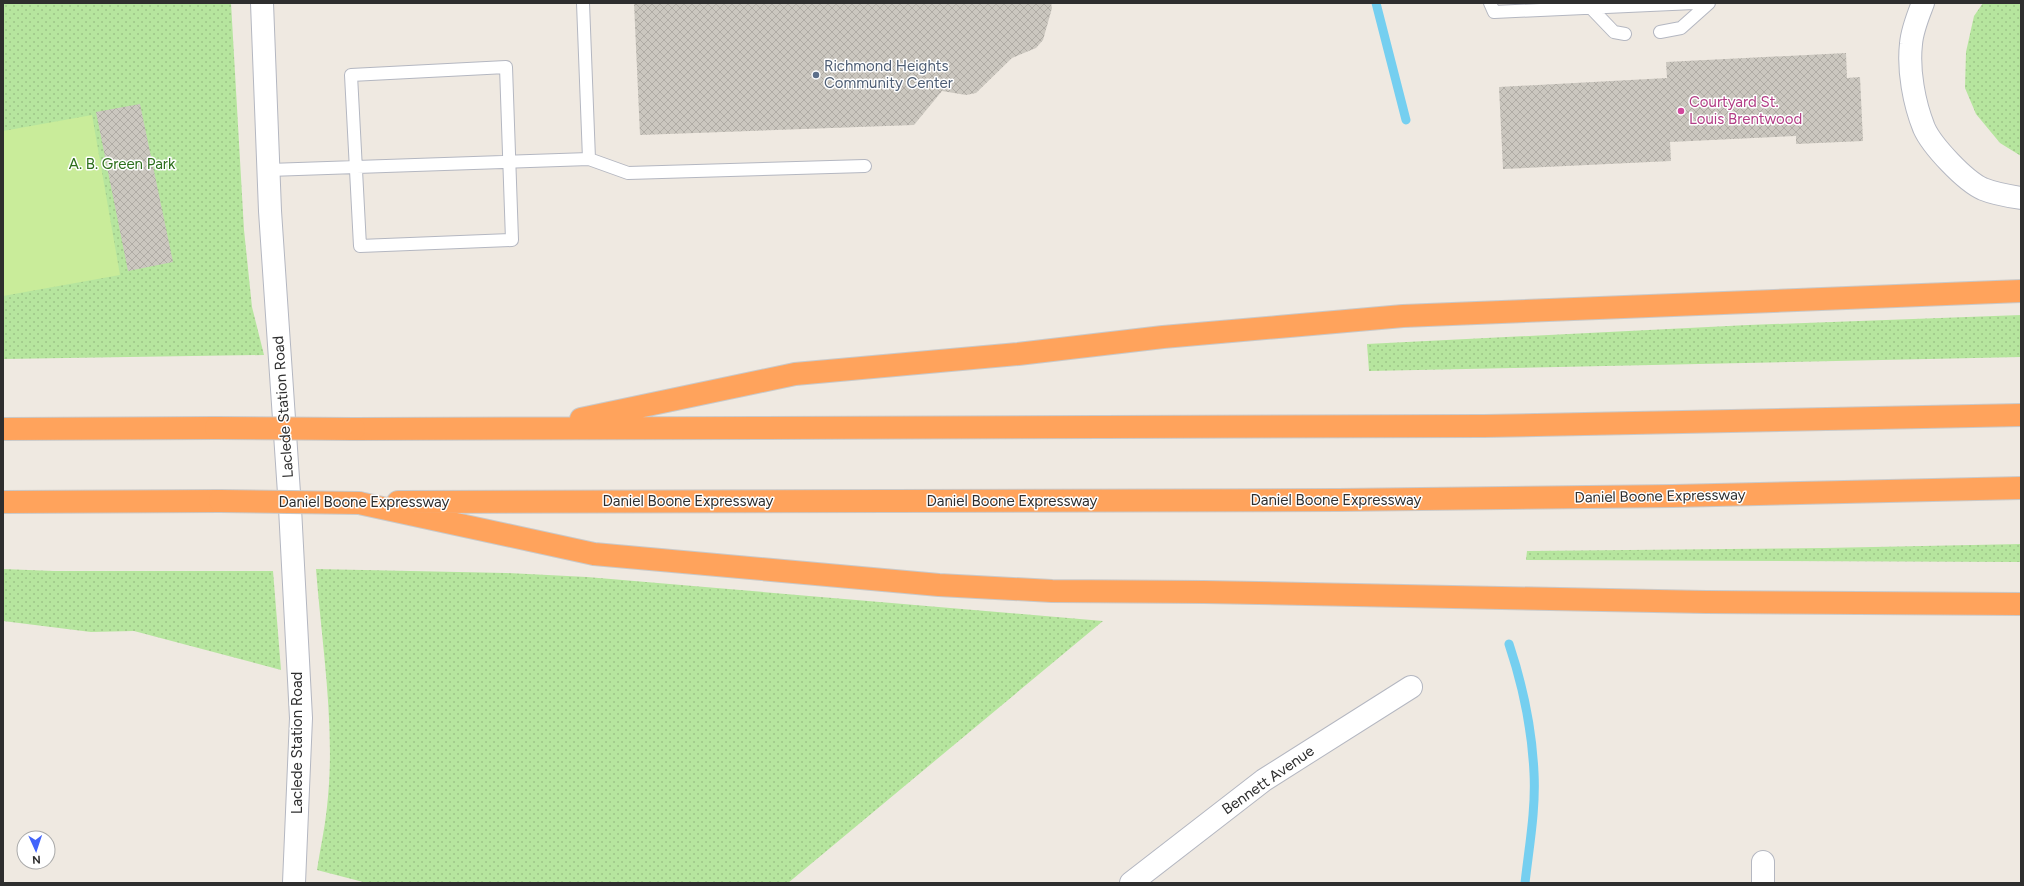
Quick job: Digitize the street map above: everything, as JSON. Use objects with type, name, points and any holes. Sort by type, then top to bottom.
[{"type":"highway","points":[[537,428],[795,374],[1010,355],[1163,337],[1403,316],[2021,291]]},
{"type":"highway","points":[[3,429],[1484,426],[2021,415]]},
{"type":"highway","name":"Daniel Boone Expressway","points":[[3,502],[220,501],[359,503],[1338,500],[1673,496],[2021,488]]},
{"type":"highway","points":[[359,503],[594,554],[947,585],[1052,591],[1204,592],[1706,602],[2021,604]]},
{"type":"street","name":"Laclede Station Road","points":[[262,3],[269,170],[301,718],[294,883]]},
{"type":"street","points":[[1923,3],[1916,18],[1911,43],[1911,72],[1916,100],[1925,128],[1940,151],[1961,174],[1981,188],[2003,196],[2021,198]]},
{"type":"street","name":"Bennett Avenue","points":[[1131,883],[1264,780],[1411,687]]},
{"type":"street","points":[[1763,862],[1763,883]]},
{"type":"lane","points":[[583,3],[589,159]]},
{"type":"lane","points":[[1490,3],[1494,12],[1694,3]]},
{"type":"lane","points":[[1660,32],[1682,28],[1708,3]]},
{"type":"lane","points":[[1591,8],[1614,32],[1625,34]]},
{"type":"lane","points":[[506,67],[510,162],[512,240],[360,246],[351,75],[506,67]]},
{"type":"lane","points":[[269,170],[589,159],[628,173],[865,166]]},
{"type":"green space","name":"A. B. Green Park","points":[[3,3],[231,3],[244,230],[252,307],[264,355],[3,359]]},
{"type":"green space","points":[[1983,3],[2021,3],[2021,156],[2000,143],[1976,114],[1965,88],[1966,52],[1974,16]]},
{"type":"green space","points":[[92,115],[120,275],[3,296],[3,131]]},
{"type":"green space","points":[[2021,315],[2021,357],[1369,371],[1367,344],[1748,325]]},
{"type":"green space","points":[[2021,544],[2021,562],[1526,560],[1527,551],[1824,548]]},
{"type":"green space","points":[[3,569],[54,571],[273,571],[281,670],[134,631],[91,632],[3,621]]},
{"type":"green space","points":[[316,569],[506,573],[587,577],[1103,621],[788,883],[367,883],[317,870],[327,807],[330,747],[327,688]]},
{"type":"building","name":"Richmond Heights Community Center","points":[[634,3],[1051,3],[1052,8],[1043,40],[1036,48],[1012,58],[976,93],[966,95],[942,91],[914,125],[640,135]]},
{"type":"building","name":"Courtyard St. Louis Brentwood","points":[[1846,53],[1847,78],[1860,77],[1863,141],[1796,144],[1796,136],[1670,142],[1671,161],[1503,169],[1499,87],[1667,78],[1666,62]]},
{"type":"building","points":[[140,104],[173,262],[128,271],[96,112]]},
{"type":"waterway","points":[[1376,3],[1406,120]]},
{"type":"waterway","points":[[1509,644],[1519,676],[1526,708],[1533,757],[1534,800],[1525,883]]},
{"type":"place","name":"Richmond Heights Community Center","points":[[816,75]]},
{"type":"place","name":"Courtyard St. Louis Brentwood","points":[[1681,111]]}]
